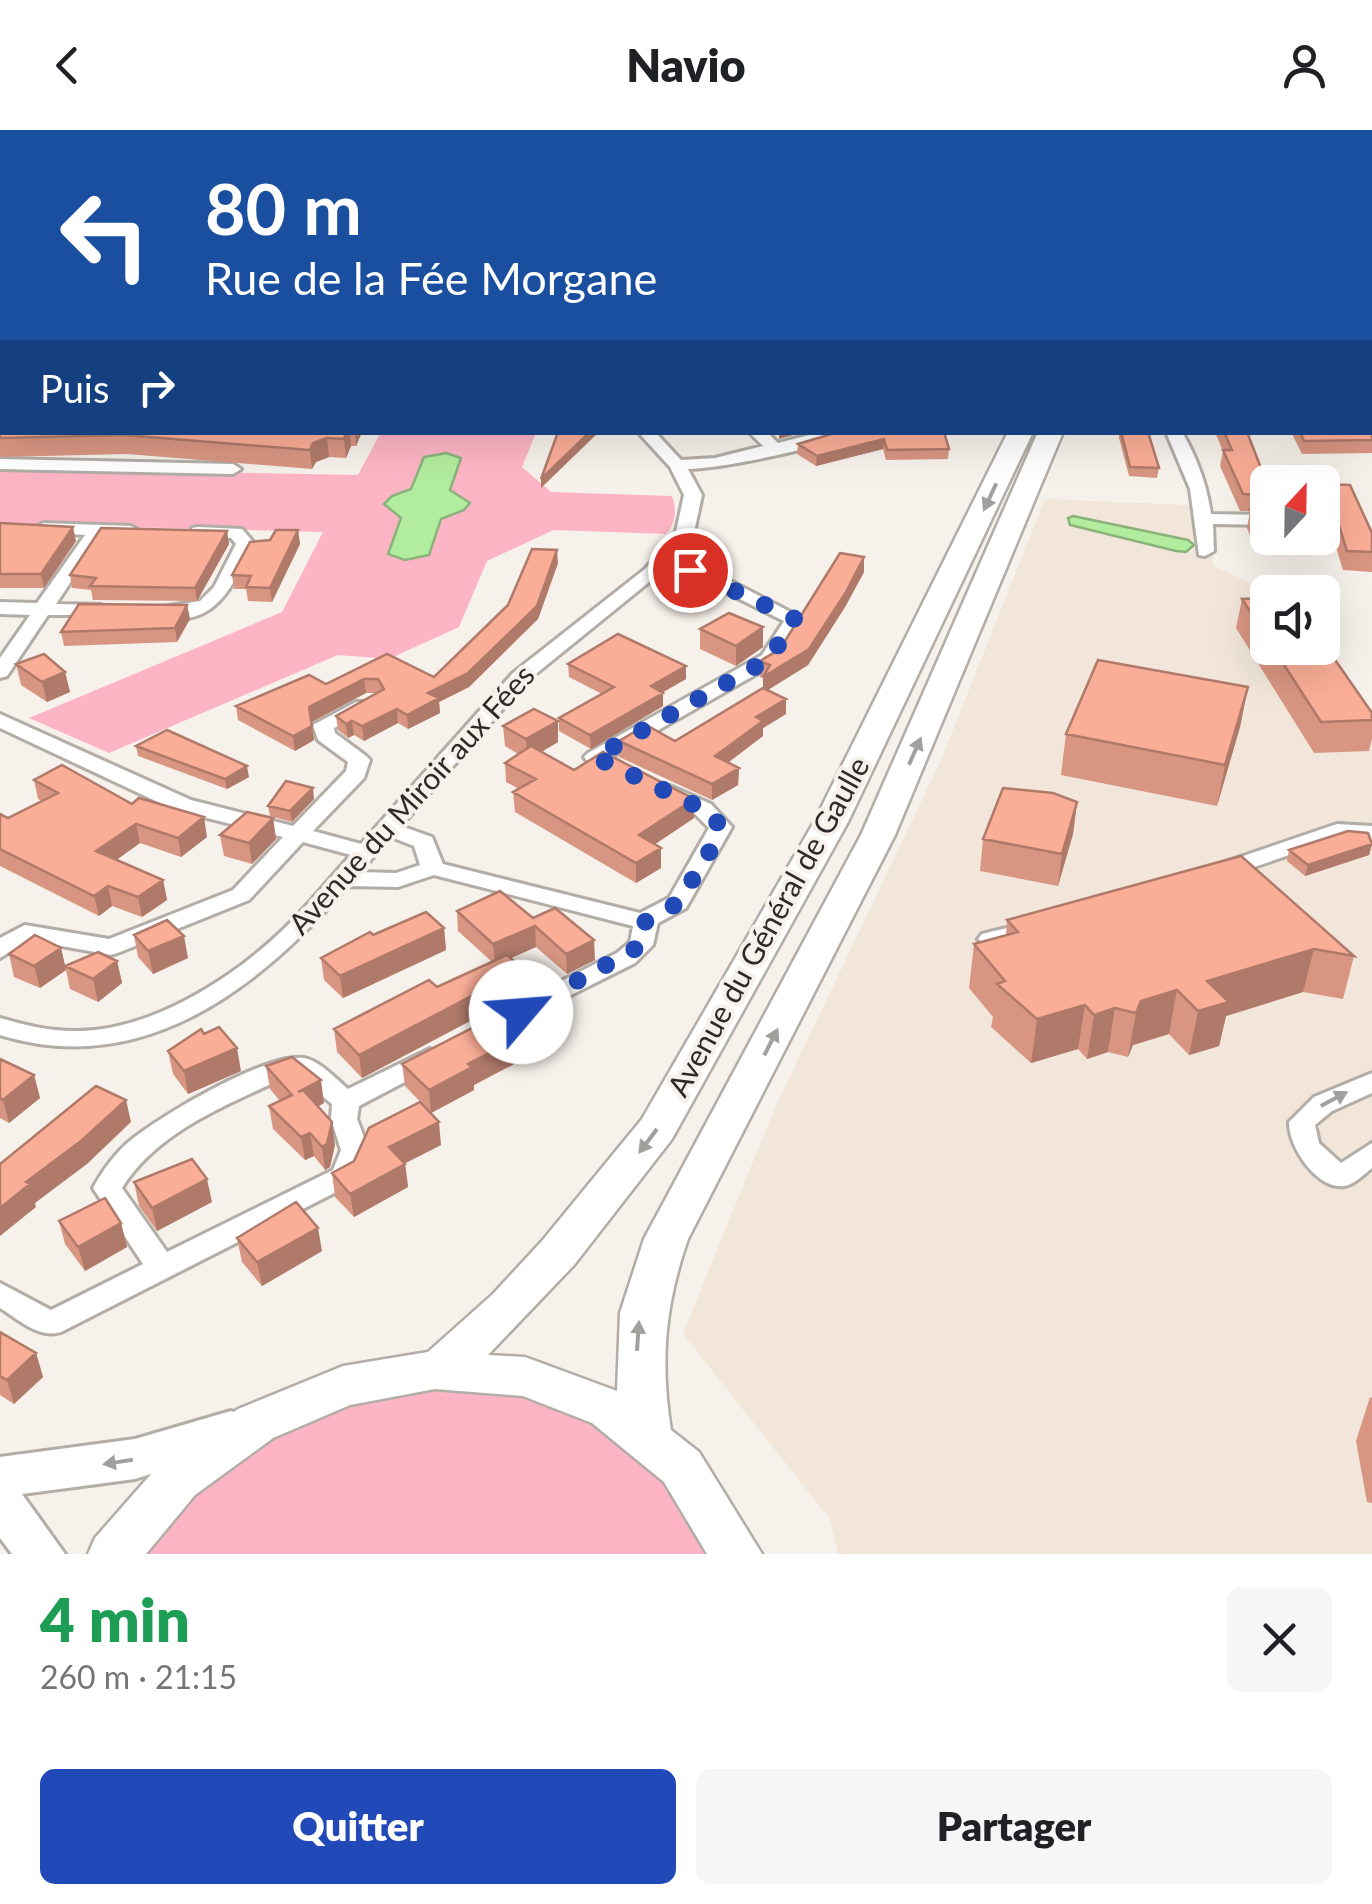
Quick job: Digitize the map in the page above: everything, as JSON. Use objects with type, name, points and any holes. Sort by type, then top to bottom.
[{"type":"main road","name":"Avenue du Général de Gaulle","points":[[440,1370],[508,1307],[558,1253],[657,1129],[831,822],[1020,435]]},
{"type":"main road","name":"Avenue du Général de Gaulle","points":[[647,1433],[637,1366],[645,1292],[666,1240],[878,835],[1050,435]]},
{"type":"main road","points":[[114,1554],[166,1487],[245,1426],[307,1396],[371,1377],[440,1370],[494,1372],[549,1383],[600,1404],[647,1433],[696,1480],[739,1553]]},
{"type":"street","name":"Avenue du Miroir aux Fées","points":[[0,1026],[61,1038],[105,1036],[176,1014],[256,966],[344,879],[520,677],[661,563],[684,537],[692,513],[692,494],[677,465],[649,435]]},
{"type":"street","points":[[759,435],[776,450]]},
{"type":"street","points":[[677,465],[776,450],[832,435]]},
{"type":"street","points":[[1176,435],[1184,448],[1204,518],[1205,551]]},
{"type":"street","points":[[0,464],[145,460],[234,470]]},
{"type":"street","points":[[1204,518],[1250,519]]},
{"type":"street","points":[[43,528],[156,532]]},
{"type":"street","points":[[0,672],[97,530]]},
{"type":"street","points":[[0,608],[185,614],[212,604],[245,542],[236,533],[176,532]]},
{"type":"street","points":[[344,879],[398,880],[433,868],[645,922],[678,903],[721,827],[703,809],[595,757],[769,659],[795,619],[707,576],[661,563]]},
{"type":"street","points":[[0,950],[25,932],[96,946],[128,943],[241,895],[356,773],[359,760],[325,736],[323,725],[373,701]]},
{"type":"street","points":[[0,720],[183,805],[367,852]]},
{"type":"street","points":[[388,828],[424,842],[433,868]]},
{"type":"street","points":[[1197,880],[1337,831],[1372,833]]},
{"type":"street","points":[[990,939],[1064,920]]},
{"type":"street","points":[[346,1101],[626,958],[642,945],[645,922]]},
{"type":"street","points":[[162,1268],[107,1188],[114,1174],[184,1114],[286,1066],[303,1067],[346,1101]]},
{"type":"street","points":[[1372,1082],[1322,1104],[1302,1122],[1300,1138],[1309,1154],[1341,1177],[1372,1153]]},
{"type":"street","points":[[0,1294],[50,1324],[344,1176],[355,1150],[344,1119],[346,1101]]},
{"type":"street","points":[[0,1477],[135,1459],[245,1426]]},
{"type":"street","points":[[0,1502],[41,1554]]},
{"type":"shaded area","points":[[379,435],[535,435],[522,467],[551,492],[672,496],[674,521],[666,534],[554,530],[487,561],[459,627],[389,659],[338,655],[109,753],[29,718],[282,612],[323,532],[0,524],[0,468],[358,475]]},
{"type":"shaded area","points":[[446,453],[461,458],[450,490],[470,503],[464,510],[441,519],[429,555],[405,560],[388,554],[401,518],[384,504],[392,496],[411,489],[424,457]]},
{"type":"shaded area","points":[[1045,499],[1210,506],[1214,566],[1250,583],[1250,665],[1290,665],[1372,728],[1372,1554],[838,1554],[830,1519],[683,1334],[774,1110],[941,760]]},
{"type":"shaded area","points":[[1068,518],[1188,540],[1194,545],[1186,552],[1176,551],[1070,525]]},
{"type":"shaded area","points":[[482,1389],[565,1410],[632,1449],[670,1488],[708,1554],[143,1554],[217,1470],[300,1419],[390,1392]]},
{"type":"building","points":[[0,435],[124,435],[0,438]]},
{"type":"building","points":[[124,435],[345,435],[344,439],[327,438],[313,443],[310,450]]},
{"type":"building","points":[[557,435],[587,435],[541,479]]},
{"type":"building","points":[[828,435],[945,435],[949,449],[887,450],[884,439],[817,456],[798,444]]},
{"type":"building","points":[[1122,435],[1149,435],[1159,468],[1130,467]]},
{"type":"building","points":[[1225,435],[1248,435],[1260,465],[1250,465],[1250,494],[1243,494],[1223,450],[1232,450]]},
{"type":"building","points":[[1301,435],[1372,435],[1372,440],[1304,441]]},
{"type":"building","points":[[1340,485],[1350,485],[1372,533],[1372,552],[1347,551],[1340,528]]},
{"type":"building","points":[[0,523],[73,527],[41,574],[0,574]]},
{"type":"building","points":[[101,528],[227,531],[195,588],[90,586],[96,578],[70,575]]},
{"type":"building","points":[[276,530],[298,530],[270,588],[246,587],[251,576],[232,575],[250,542],[270,540]]},
{"type":"building","points":[[532,549],[557,550],[537,606],[468,673],[428,693],[439,698],[407,715],[397,709],[362,726],[352,721],[346,724],[336,716],[384,689],[378,679],[364,679],[309,707],[312,726],[293,736],[236,706],[309,675],[326,684],[387,654],[434,677],[508,605]]},
{"type":"building","points":[[840,553],[864,557],[846,592],[809,649],[763,677],[770,665],[760,661],[780,649]]},
{"type":"building","points":[[79,604],[187,605],[175,628],[61,632]]},
{"type":"building","points":[[729,613],[763,627],[736,646],[700,629]]},
{"type":"building","points":[[618,634],[686,666],[651,686],[663,693],[590,735],[559,718],[614,687],[568,664]]},
{"type":"building","points":[[44,654],[65,672],[42,682],[16,664]]},
{"type":"building","points":[[1098,660],[1248,687],[1225,765],[1066,734]]},
{"type":"building","points":[[1284,665],[1339,665],[1372,713],[1372,720],[1321,722]]},
{"type":"building","points":[[763,688],[786,699],[756,717],[763,721],[715,756],[739,768],[712,784],[619,741],[646,725],[675,741]]},
{"type":"building","points":[[534,709],[558,721],[526,739],[503,726]]},
{"type":"building","points":[[167,730],[247,766],[225,779],[136,746]]},
{"type":"building","points":[[531,746],[574,770],[603,752],[694,799],[639,835],[661,848],[636,863],[513,792],[536,779],[505,763]]},
{"type":"building","points":[[62,765],[132,804],[139,798],[204,817],[178,838],[136,824],[96,851],[163,880],[138,897],[108,886],[94,896],[0,849],[0,814],[8,818],[58,793],[34,780]]},
{"type":"building","points":[[286,781],[313,788],[290,811],[268,806]]},
{"type":"building","points":[[1003,788],[1053,793],[1077,802],[1062,854],[983,839]]},
{"type":"building","points":[[247,812],[273,818],[249,843],[220,835]]},
{"type":"building","points":[[1348,831],[1368,833],[1372,844],[1308,865],[1289,850]]},
{"type":"building","points":[[1241,856],[1354,956],[1314,949],[1207,981],[1229,1002],[1198,1011],[1177,990],[1141,1001],[1136,1013],[1115,1008],[1094,1015],[1085,1005],[1037,1019],[997,984],[1005,981],[974,944],[1018,932],[1007,920]]},
{"type":"building","points":[[500,891],[533,918],[555,908],[594,940],[566,954],[535,926],[493,944],[457,911]]},
{"type":"building","points":[[426,912],[444,928],[340,976],[321,958],[370,932],[373,935]]},
{"type":"building","points":[[167,920],[184,936],[148,951],[134,935]]},
{"type":"building","points":[[35,935],[61,948],[34,966],[9,954]]},
{"type":"building","points":[[98,952],[117,961],[93,979],[65,966]]},
{"type":"building","points":[[507,955],[523,969],[359,1055],[334,1029],[429,980],[437,987]]},
{"type":"building","points":[[509,1009],[534,1030],[468,1064],[472,1067],[429,1090],[402,1064]]},
{"type":"building","points":[[219,1027],[237,1048],[184,1071],[168,1051],[201,1029],[204,1034]]},
{"type":"building","points":[[292,1057],[321,1080],[298,1092],[303,1090],[332,1122],[327,1144],[322,1147],[310,1133],[301,1137],[269,1106],[292,1095],[266,1066]]},
{"type":"building","points":[[0,1059],[34,1075],[3,1100],[0,1098]]},
{"type":"building","points":[[96,1086],[126,1100],[0,1208],[0,1164]]},
{"type":"building","points":[[420,1102],[439,1122],[389,1147],[405,1164],[350,1194],[332,1173],[354,1161],[369,1128]]},
{"type":"building","points":[[192,1159],[207,1179],[152,1208],[134,1182]]},
{"type":"building","points":[[105,1198],[121,1223],[78,1247],[59,1221]]},
{"type":"building","points":[[296,1202],[318,1228],[257,1262],[237,1238]]},
{"type":"building","points":[[0,1332],[36,1353],[7,1380],[0,1376]]},
{"type":"route","points":[[521,1012],[626,958],[642,945],[647,919],[678,903],[718,838],[721,827],[717,819],[703,809],[595,757],[769,659],[795,619],[690,570]]}]
